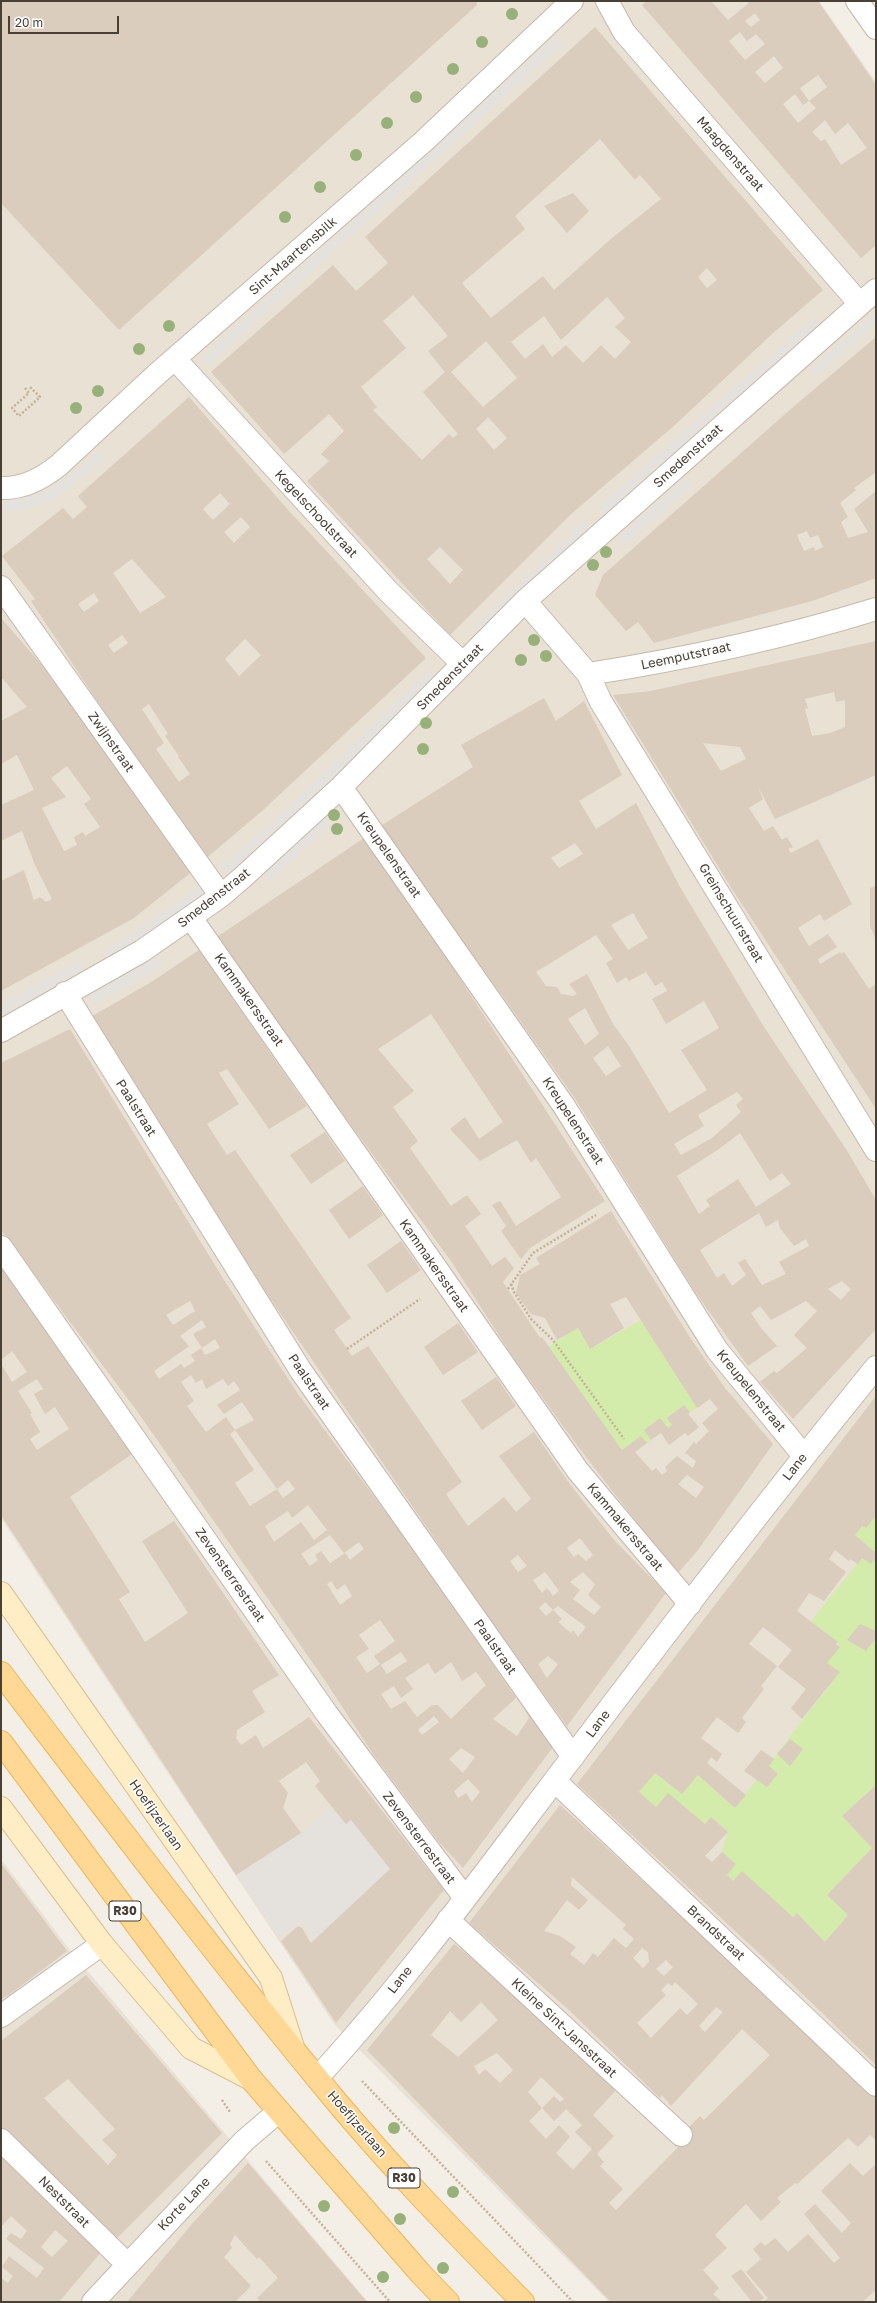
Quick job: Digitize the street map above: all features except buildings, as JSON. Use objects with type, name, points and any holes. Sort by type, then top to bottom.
[{"type":"main road","name":"Hoefijzerlaan","points":[[1,1593],[271,1978],[293,2047]]},
{"type":"main road","name":"Hoefijzerlaan","points":[[1,1673],[157,1877],[317,2078],[433,2210],[523,2302]]},
{"type":"main road","name":"R30","points":[[1,1742],[250,2079],[421,2274],[448,2302]]},
{"type":"main road","points":[[1,1808],[102,1944],[190,2048],[250,2079]]},
{"type":"street","name":"Sint-Maartensbilk","points":[[1,488],[26,484],[44,477],[175,359],[423,142],[572,1]]},
{"type":"street","name":"Maagdenstraat","points":[[608,1],[624,32],[868,297]]},
{"type":"street","points":[[857,1],[876,28]]},
{"type":"street","name":"Smedenstraat","points":[[1,1030],[142,951],[221,896],[341,787],[525,601],[868,297]]},
{"type":"street","name":"Kegelschoolstraat","points":[[175,359],[383,586],[463,664]]},
{"type":"street","name":"Zwijnstraat","points":[[1,588],[221,896]]},
{"type":"street","points":[[525,601],[588,674]]},
{"type":"street","name":"Leemputstraat","points":[[588,674],[627,668],[784,635],[876,609]]},
{"type":"street","name":"Greinschuurstraat","points":[[588,674],[601,702],[876,1150]]},
{"type":"street","name":"Kreupelenstraat","points":[[341,787],[564,1106],[717,1350],[804,1456]]},
{"type":"street","name":"Kammakersstraat","points":[[191,918],[578,1471],[690,1604]]},
{"type":"street","name":"Paalstraat","points":[[65,993],[301,1371],[573,1757]]},
{"type":"street","name":"Zevensterrestraat","points":[[1,1247],[327,1714],[465,1898]]},
{"type":"street","name":"Lane","points":[[317,2078],[360,2031],[448,1920],[804,1456],[876,1367]]},
{"type":"street","name":"Brandstraat","points":[[555,1781],[876,2085]]},
{"type":"street","name":"Kleine Sint-Jansstraat","points":[[448,1920],[681,2135]]},
{"type":"street","points":[[1,2016],[102,1944]]},
{"type":"street","name":"Korte Lane","points":[[93,2302],[246,2138],[278,2111]]},
{"type":"street","name":"Neststraat","points":[[1,2140],[127,2264]]},
{"type":"path","points":[[25,388],[29,393],[12,408],[18,416],[40,397],[30,387]]},
{"type":"path","points":[[508,1289],[534,1253],[622,1199]]},
{"type":"path","points":[[347,1349],[446,1282]]},
{"type":"path","points":[[511,1284],[514,1292],[531,1319],[553,1340],[624,1439]]},
{"type":"path","points":[[338,2055],[574,2302]]},
{"type":"path","points":[[218,2093],[246,2138],[390,2302]]},
{"type":"shaded area","points":[[1,1],[819,1],[876,82],[876,2302],[609,2302],[334,2024],[1,1518]]},
{"type":"shaded area","points":[[556,36],[563,44],[207,366],[200,359]]},
{"type":"shaded area","points":[[876,311],[876,323],[816,377],[809,370]]},
{"type":"shaded area","points":[[814,317],[820,325],[604,516],[597,508]]},
{"type":"shaded area","points":[[98,451],[105,460],[53,500],[22,510],[1,511],[1,500],[22,499],[45,491],[79,468]]},
{"type":"shaded area","points":[[686,478],[693,485],[625,545],[618,537]]},
{"type":"shaded area","points":[[585,520],[592,527],[480,632],[474,626]]},
{"type":"shaded area","points":[[430,669],[437,676],[334,777],[227,875],[220,868],[301,795]]},
{"type":"shaded area","points":[[324,816],[331,824],[270,882],[262,875]]},
{"type":"shaded area","points":[[202,883],[210,891],[155,930],[109,958],[104,951],[181,900]]},
{"type":"shaded area","points":[[158,956],[163,965],[93,1005],[88,996]]},
{"type":"shaded area","points":[[80,959],[85,969],[1,1017],[1,1004]]},
{"type":"shaded area","points":[[332,1807],[345,1824],[351,1820],[390,1869],[315,1940],[303,1921],[280,1938],[236,1875],[301,1833]]},
{"type":"shaded area","points":[[1,1859],[69,1949],[368,2302],[1,2302]]},
{"type":"green space","points":[[641,1320],[697,1408],[690,1412],[684,1406],[667,1418],[672,1425],[668,1428],[660,1418],[644,1430],[651,1440],[647,1443],[641,1436],[622,1450],[549,1346],[578,1328],[590,1349]]},
{"type":"green space","points":[[876,1516],[876,1553],[855,1535],[862,1526],[866,1528]]},
{"type":"green space","points":[[862,1558],[871,1564],[876,1558],[876,1785],[842,1816],[872,1848],[827,1895],[848,1915],[825,1942],[797,1913],[793,1917],[742,1872],[733,1881],[727,1875],[736,1864],[722,1852],[728,1832],[712,1817],[705,1824],[656,1807],[639,1792],[655,1773],[682,1794],[698,1775],[735,1808],[840,1672],[827,1663],[840,1647],[838,1642],[811,1621]]}]
